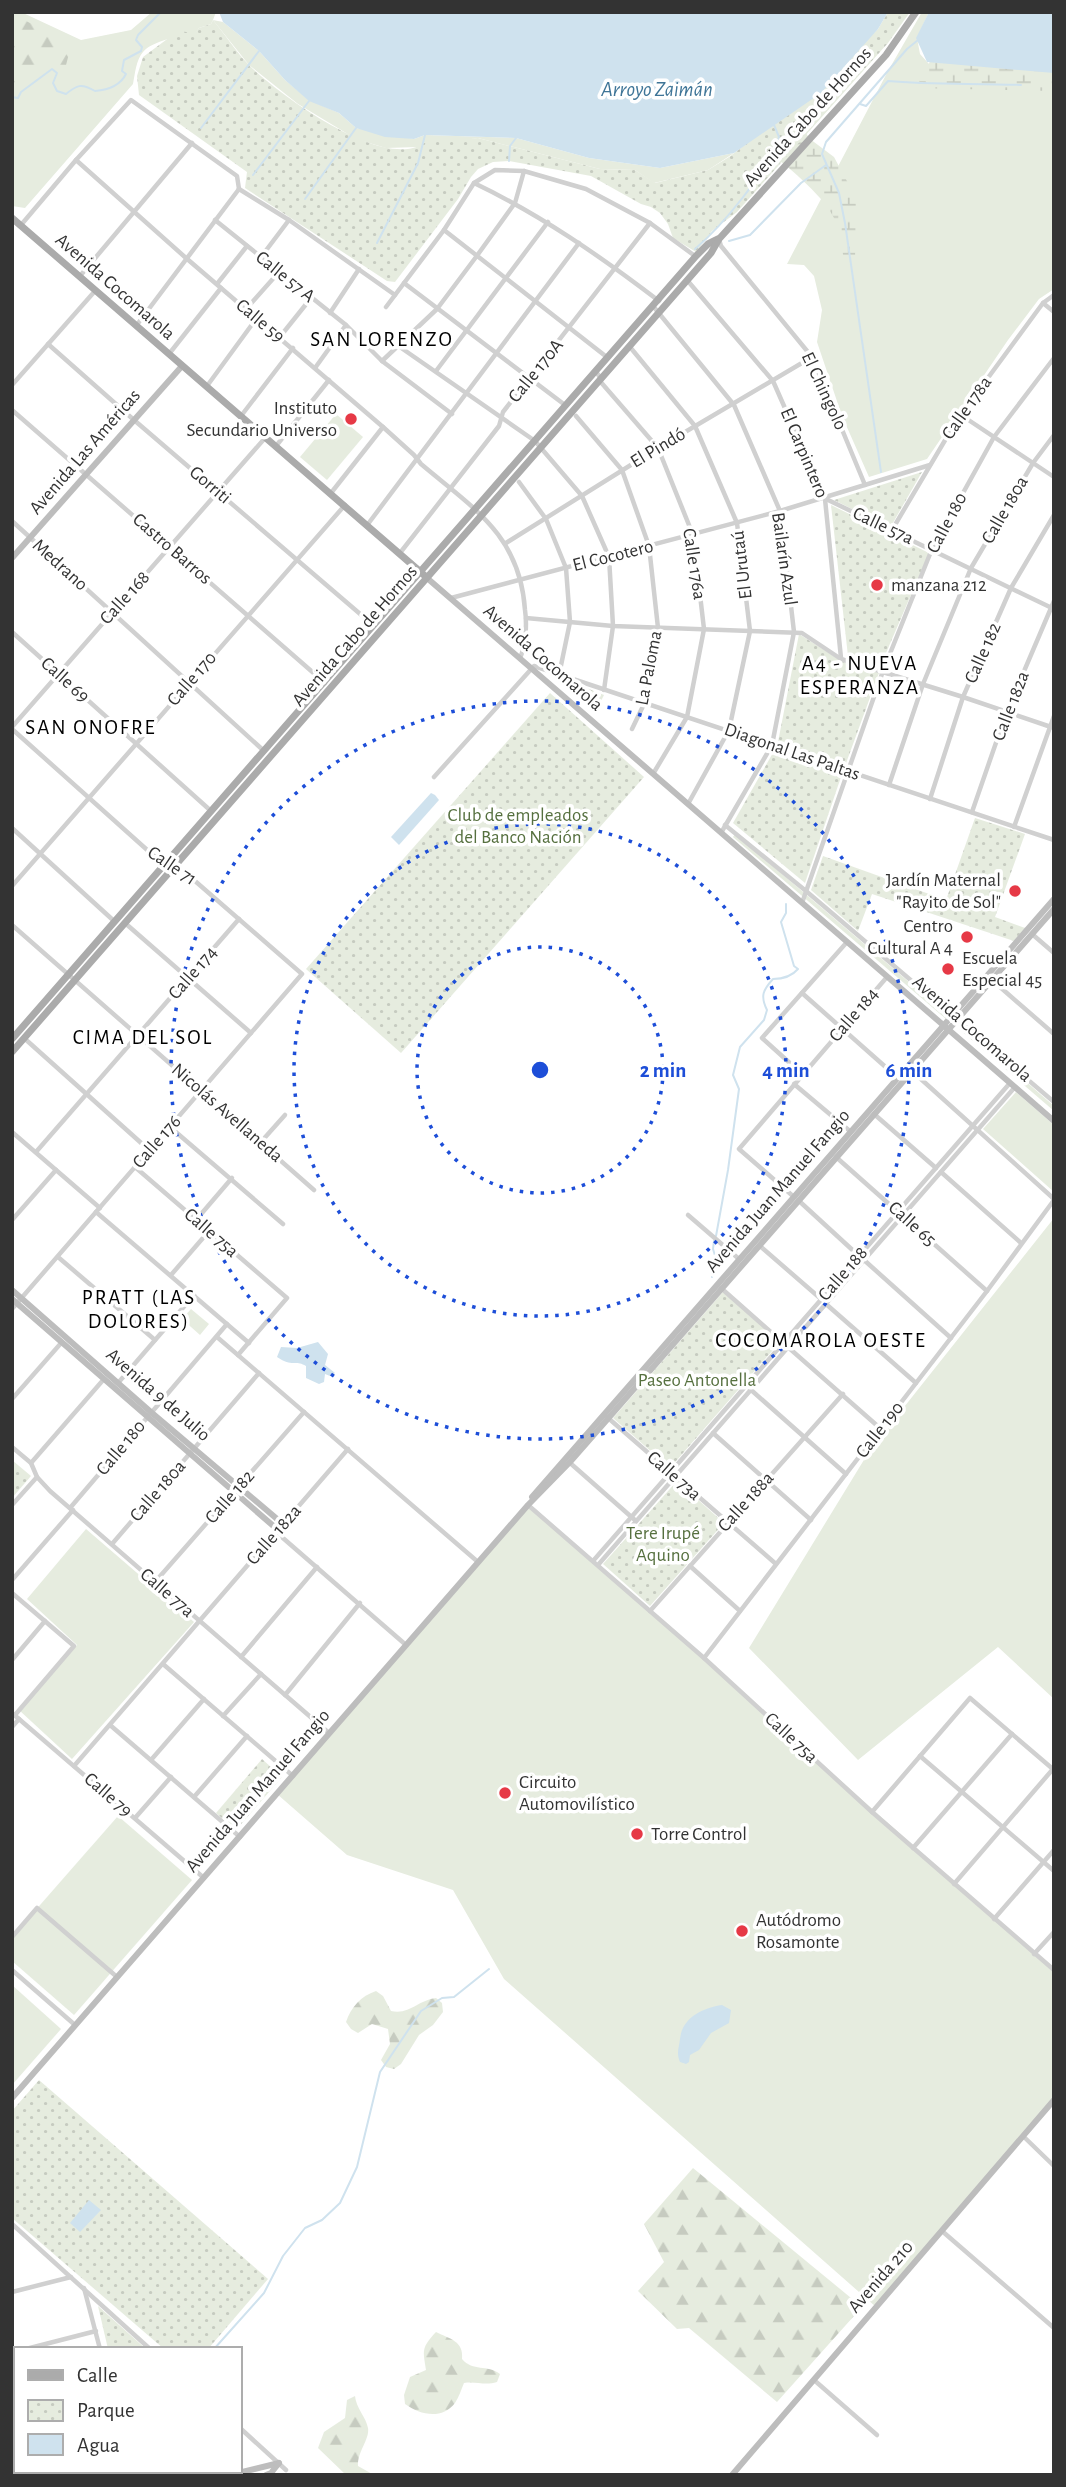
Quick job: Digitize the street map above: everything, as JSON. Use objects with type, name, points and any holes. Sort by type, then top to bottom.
[{"type":"main road","name":"Avenida Cabo de Hornos","points":[[12,1052],[17,1034],[125,923],[332,688],[475,510],[608,358],[687,279],[715,248],[719,239],[886,55],[916,12]]},
{"type":"main road","name":"Avenida Cocomarola","points":[[12,218],[1054,1121]]},
{"type":"main road","name":"Avenida Cabo de Hornos","points":[[72,977],[114,921],[374,625],[482,516],[541,448],[629,346],[696,256],[708,244],[719,239]]},
{"type":"main road","name":"Avenida Las Américas","points":[[12,558],[182,366]]},
{"type":"main road","name":"Avenida Juan Manuel Fangio","points":[[12,2098],[528,1505],[528,1501],[568,1461],[719,1287],[759,1245],[851,1132],[955,1018],[1054,899]]},
{"type":"main road","name":"Avenida Juan Manuel Fangio","points":[[955,1018],[1054,909]]},
{"type":"main road","name":"Avenida Juan Manuel Fangio","points":[[719,1287],[739,1259],[836,1157],[946,1028]]},
{"type":"main road","name":"Avenida 9 de Julio","points":[[12,1290],[17,1300],[118,1383],[150,1415]]},
{"type":"main road","name":"Avenida 9 de Julio","points":[[64,1339],[104,1379],[150,1415],[279,1529]]},
{"type":"main road","name":"Avenida 210","points":[[732,2475],[1054,2100]]},
{"type":"main road","points":[[242,2472],[279,2463]]},
{"type":"main road","points":[[265,2475],[271,2473],[279,2463]]},
{"type":"street","points":[[21,226],[131,100],[237,176],[239,190],[136,326]]},
{"type":"street","points":[[79,277],[192,143]]},
{"type":"street","name":"Calle 59","points":[[76,160],[482,516],[506,543],[522,580],[526,618],[520,658]]},
{"type":"street","points":[[386,307],[444,230],[474,183],[495,170],[524,171],[586,188],[650,223],[696,256]]},
{"type":"street","points":[[382,361],[437,309],[477,257],[515,203],[524,171]]},
{"type":"street","name":"Bailarín Azul","points":[[474,183],[515,203],[579,243],[615,268],[657,307],[734,405],[780,511],[794,632],[772,745],[721,833]]},
{"type":"street","points":[[239,190],[289,220],[395,295]]},
{"type":"street","name":"Calle 57 A","points":[[215,220],[346,325],[382,361],[452,414]]},
{"type":"street","points":[[261,257],[289,220]]},
{"type":"street","points":[[436,371],[548,222]]},
{"type":"street","name":"Calle 170A","points":[[400,553],[499,426],[503,412],[650,223]]},
{"type":"street","points":[[444,230],[608,358]]},
{"type":"street","name":"El Chingolo","points":[[719,239],[721,246],[812,357],[865,485]]},
{"type":"street","points":[[368,524],[579,243]]},
{"type":"street","points":[[169,354],[247,246]]},
{"type":"street","points":[[330,313],[359,269]]},
{"type":"street","points":[[246,309],[279,272]]},
{"type":"street","name":"El Carpintero","points":[[687,279],[773,381],[825,499],[841,659]]},
{"type":"street","points":[[404,283],[566,406]]},
{"type":"street","points":[[12,385],[95,291]]},
{"type":"street","name":"Calle 178a","points":[[892,530],[961,415],[1043,303],[1054,295]]},
{"type":"street","points":[[279,338],[311,298]]},
{"type":"street","points":[[1043,303],[1054,312]]},
{"type":"street","points":[[207,387],[256,318]]},
{"type":"street","points":[[315,368],[346,325]]},
{"type":"street","name":"Gorriti","points":[[48,344],[374,625]]},
{"type":"street","points":[[397,345],[535,441],[582,496],[609,557],[614,626],[604,690]]},
{"type":"street","name":"El Urutaú","points":[[629,346],[695,426],[737,523],[750,631],[729,730],[688,804]]},
{"type":"street","points":[[241,416],[293,348]]},
{"type":"street","name":"El Pindó","points":[[506,543],[658,448],[812,357]]},
{"type":"street","name":"Calle 180","points":[[802,903],[883,671],[932,549],[994,438],[1054,358]]},
{"type":"street","name":"Calle 176a","points":[[596,372],[599,380],[658,448],[693,535],[704,629],[687,717],[653,774]]},
{"type":"street","points":[[276,446],[329,380]]},
{"type":"street","name":"Castro Barros","points":[[12,410],[332,688]]},
{"type":"street","points":[[961,415],[1054,477]]},
{"type":"street","name":"La Paloma","points":[[576,416],[622,471],[649,546],[658,628],[644,704],[632,729]]},
{"type":"street","points":[[331,493],[383,427]]},
{"type":"street","name":"Calle 180a","points":[[888,785],[923,684],[971,568],[1033,463],[1054,435]]},
{"type":"street","name":"Calle 168","points":[[12,728],[266,437]]},
{"type":"street","name":"El Cocotero","points":[[522,580],[825,499],[930,465]]},
{"type":"street","points":[[519,482],[547,519],[566,568],[570,622],[559,675]]},
{"type":"street","name":"Calle 57a","points":[[825,499],[1052,608]]},
{"type":"street","name":"Calle 170","points":[[12,886],[345,505]]},
{"type":"street","name":"Calle 182","points":[[930,799],[963,696],[1011,589],[1054,515]]},
{"type":"street","name":"Medrano","points":[[12,521],[264,751]]},
{"type":"street","points":[[450,598],[522,580]]},
{"type":"street","name":"Calle 182a","points":[[972,813],[1007,711],[1054,601]]},
{"type":"street","points":[[526,618],[614,626],[802,633],[841,659],[963,696],[1051,728]]},
{"type":"street","name":"Calle 69","points":[[12,632],[211,811]]},
{"type":"street","name":"Diagonal Las Paltas","points":[[530,667],[534,666],[729,730],[1054,841]]},
{"type":"street","points":[[434,777],[530,667]]},
{"type":"street","points":[[1014,827],[1054,716]]},
{"type":"street","name":"Calle 71","points":[[12,728],[164,865],[172,861],[302,974]]},
{"type":"street","points":[[726,825],[1054,1102]]},
{"type":"street","points":[[12,828],[114,921]]},
{"type":"street","name":"Calle 174","points":[[36,1152],[239,919]]},
{"type":"street","points":[[125,923],[251,1033]]},
{"type":"street","name":"Nicolás Avellaneda","points":[[12,925],[314,1190]]},
{"type":"street","points":[[1032,934],[1054,953]]},
{"type":"street","points":[[802,1074],[762,1038],[847,942]]},
{"type":"street","name":"Calle 176","points":[[12,1310],[17,1300],[58,1257],[302,974]]},
{"type":"street","name":"Calle 184","points":[[796,1199],[739,1149],[887,977]]},
{"type":"street","points":[[992,980],[1054,1034]]},
{"type":"street","points":[[802,993],[898,1078]]},
{"type":"street","points":[[17,1034],[149,1150]]},
{"type":"street","points":[[911,1071],[1054,1200]]},
{"type":"street","points":[[794,1084],[851,1132]]},
{"type":"street","name":"Calle 188","points":[[598,1565],[713,1433],[784,1342],[903,1216],[1012,1085]]},
{"type":"street","points":[[874,1114],[1021,1243]]},
{"type":"street","points":[[261,1143],[285,1115]]},
{"type":"street","points":[[170,1126],[283,1224]]},
{"type":"street","points":[[13,1134],[249,1342],[238,1355]]},
{"type":"street","name":"Calle 65","points":[[836,1157],[987,1291]]},
{"type":"street","name":"Calle 75a","points":[[135,1167],[287,1298],[249,1342]]},
{"type":"street","points":[[12,1220],[56,1170]]},
{"type":"street","name":"Calle 188","points":[[862,1258],[898,1211],[939,1170]]},
{"type":"street","points":[[196,1220],[232,1178]]},
{"type":"street","points":[[796,1199],[951,1338]]},
{"type":"street","name":"Calle 190","points":[[704,1658],[1054,1200]]},
{"type":"street","points":[[688,1214],[739,1259]]},
{"type":"street","points":[[171,1275],[209,1231]]},
{"type":"street","points":[[759,1245],[916,1383]]},
{"type":"street","points":[[58,1257],[155,1340]]},
{"type":"street","points":[[719,1287],[881,1429]]},
{"type":"street","points":[[118,1383],[194,1295]]},
{"type":"street","name":"Calle 188","points":[[593,1561],[671,1472],[789,1346],[824,1301]]},
{"type":"street","name":"Calle 180","points":[[72,1509],[227,1324]]},
{"type":"street","points":[[217,1337],[478,1562]]},
{"type":"street","points":[[12,1399],[64,1339]]},
{"type":"street","name":"Calle 180a","points":[[111,1544],[259,1373]]},
{"type":"street","points":[[31,1463],[104,1379]]},
{"type":"street","points":[[749,1387],[846,1474]]},
{"type":"street","name":"Calle 188a","points":[[650,1611],[843,1394]]},
{"type":"street","name":"Calle 182","points":[[155,1582],[304,1412]]},
{"type":"street","name":"Calle 73a","points":[[606,1416],[776,1564]]},
{"type":"street","points":[[713,1433],[811,1520]]},
{"type":"street","name":"Calle 77a","points":[[12,1447],[31,1463],[37,1477],[72,1509],[329,1733]]},
{"type":"street","name":"Calle 182a","points":[[200,1621],[348,1449]]},
{"type":"street","points":[[568,1461],[636,1521]]},
{"type":"street","points":[[12,1505],[37,1477]]},
{"type":"street","name":"Calle 75a","points":[[528,1505],[704,1658],[872,1812],[1054,1970]]},
{"type":"street","points":[[12,1580],[72,1509]]},
{"type":"street","points":[[279,1529],[317,1567],[406,1645]]},
{"type":"street","points":[[690,1566],[740,1611]]},
{"type":"street","points":[[241,1657],[317,1567]]},
{"type":"street","points":[[12,1593],[74,1646],[15,1715],[12,1727]]},
{"type":"street","points":[[285,1695],[360,1603]]},
{"type":"street","points":[[12,1660],[45,1621]]},
{"type":"street","points":[[74,1766],[200,1621]]},
{"type":"street","points":[[163,1664],[293,1776]]},
{"type":"street","points":[[223,1716],[261,1674]]},
{"type":"street","points":[[872,1812],[970,1698],[1053,1769],[954,1884]]},
{"type":"street","points":[[151,1760],[204,1699]]},
{"type":"street","name":"Calle 79","points":[[15,1715],[204,1878]]},
{"type":"street","points":[[110,1725],[240,1837]]},
{"type":"street","points":[[913,1848],[1012,1734]]},
{"type":"street","points":[[194,1797],[247,1736]]},
{"type":"street","points":[[920,1756],[1054,1871]]},
{"type":"street","points":[[135,1818],[171,1777]]},
{"type":"street","points":[[994,1919],[1054,1850]]},
{"type":"street","points":[[12,1937],[37,1908],[117,1978]]},
{"type":"street","points":[[1034,1954],[1054,1932]]},
{"type":"street","points":[[12,1970],[75,2025]]},
{"type":"street","points":[[1023,2136],[1054,2166]]},
{"type":"street","points":[[12,2224],[15,2230],[72,2277],[148,2347]]},
{"type":"street","points":[[942,2231],[1054,2328]]},
{"type":"street","points":[[12,2292],[72,2277]]},
{"type":"street","points":[[83,2287],[100,2347]]},
{"type":"street","points":[[34,2347],[96,2331]]},
{"type":"street","points":[[814,2380],[877,2435]]},
{"type":"street","points":[[242,2430],[286,2470]]},
{"type":"green space","points":[[12,12],[21,12],[81,40],[131,30],[152,12],[216,12],[211,24],[199,28],[195,34],[160,42],[143,52],[137,63],[133,84],[25,208],[12,206]]},
{"type":"green space","points":[[888,12],[910,12],[888,43],[737,212],[712,231],[696,252],[673,238],[660,213],[591,176],[509,161],[493,162],[478,169],[471,177],[458,199],[395,282],[387,281],[245,188],[247,172],[139,95],[137,76],[143,57],[178,31],[195,33],[213,20],[245,61],[264,79],[332,126],[359,139],[384,147],[406,149],[424,143],[478,138],[600,169],[635,170],[655,183],[708,170],[729,157],[768,127],[878,29]]},
{"type":"green space","points":[[922,12],[929,12],[917,38],[920,54],[938,74],[1054,82],[1054,289],[1039,299],[1008,340],[927,459],[869,477],[842,416],[817,342],[822,310],[814,276],[804,265],[787,264],[888,71]]},
{"type":"green space","points":[[12,14],[52,34],[73,38],[65,69],[44,64],[15,92],[12,91]]},
{"type":"green space","points":[[955,14],[1054,32],[1054,91],[916,88]]},
{"type":"green space","points":[[213,20],[223,22],[259,51],[285,80],[309,100],[339,113],[356,128],[414,139],[425,135],[516,138],[589,158],[660,168],[734,153],[708,170],[654,183],[635,170],[600,169],[478,138],[418,147],[386,148],[356,139],[298,104],[249,65]]},
{"type":"green space","points":[[798,122],[810,139],[834,157],[856,198],[855,264],[845,265],[836,222],[824,203],[798,176],[771,154]]},
{"type":"green space","points":[[336,414],[363,437],[327,480],[300,457]]},
{"type":"green space","points":[[922,472],[890,528],[834,500]]},
{"type":"green space","points":[[831,505],[929,553],[880,667],[848,656]]},
{"type":"green space","points":[[799,634],[843,662],[879,673],[845,766],[778,742]]},
{"type":"green space","points":[[558,677],[604,695],[596,711],[556,679]]},
{"type":"green space","name":"Club de empleados del Banco Nación","points":[[550,693],[644,777],[401,1053],[306,969]]},
{"type":"green space","points":[[774,751],[842,774],[805,883],[733,823]]},
{"type":"green space","points":[[975,818],[1025,834],[995,917],[1025,928],[1014,941],[872,894],[858,931],[811,890],[823,856],[946,900]]},
{"type":"green space","points":[[735,834],[949,1016],[946,1019],[733,837]]},
{"type":"green space","points":[[962,1026],[1054,1106],[1054,1111],[959,1029]]},
{"type":"green space","points":[[1016,1092],[1054,1125],[1054,1192],[983,1129]]},
{"type":"green space","points":[[1054,1218],[1054,1699],[998,1647],[858,1760],[749,1648],[870,1450]]},
{"type":"green space","name":"Paseo Antonella","points":[[723,1292],[780,1342],[670,1468],[613,1418]]},
{"type":"green space","points":[[191,1309],[209,1324],[200,1335],[182,1319]]},
{"type":"green space","points":[[12,1460],[31,1476],[12,1498]]},
{"type":"green space","name":"Tere Irupé Aquino","points":[[677,1481],[724,1523],[650,1606],[603,1564]]},
{"type":"green space","name":"Autódromo Rosamonte","points":[[528,1505],[704,1658],[1054,1972],[1054,2100],[876,2307],[504,1979],[453,1890],[347,1855],[277,1794]]},
{"type":"green space","points":[[86,1529],[194,1622],[72,1759],[19,1710],[77,1645],[27,1599]]},
{"type":"green space","points":[[262,1759],[282,1777],[236,1830],[216,1813]]},
{"type":"green space","points":[[118,1816],[192,1880],[74,2015],[12,1961],[12,1937]]},
{"type":"green space","points":[[12,1985],[61,2029],[12,2085]]},
{"type":"green space","points":[[376,1991],[383,1996],[391,2011],[404,2011],[436,1998],[442,2003],[443,2012],[433,2025],[419,2035],[401,2064],[394,2069],[386,2067],[381,2060],[390,2044],[388,2029],[372,2024],[358,2033],[346,2022],[357,2003]]},
{"type":"green space","points":[[39,2080],[268,2279],[210,2347],[162,2347],[12,2218],[12,2111]]},
{"type":"green space","points":[[693,2168],[862,2307],[777,2402],[689,2328],[677,2329],[638,2291],[664,2262],[644,2224]]},
{"type":"green space","points":[[98,2306],[144,2347],[108,2347]]},
{"type":"green space","points":[[436,2332],[458,2344],[462,2359],[466,2363],[500,2374],[497,2382],[493,2383],[464,2383],[450,2408],[431,2414],[417,2411],[405,2404],[404,2395],[410,2377],[426,2370],[424,2350]]},
{"type":"green space","points":[[355,2396],[368,2428],[358,2466],[374,2475],[346,2475],[318,2448],[324,2432],[345,2418],[347,2400]]},
{"type":"water","name":"Arroyo Zaimán","points":[[219,12],[888,12],[878,29],[821,93],[734,153],[660,168],[589,158],[516,138],[425,135],[414,139],[385,137],[356,128],[339,113],[309,101],[285,80],[259,51],[223,22]]},
{"type":"water","points":[[929,12],[1054,12],[1054,73],[927,62],[916,38]]},
{"type":"water","points":[[431,793],[439,800],[399,845],[391,837]]},
{"type":"water","points":[[318,1342],[328,1354],[325,1365],[335,1373],[330,1376],[325,1374],[324,1382],[319,1384],[306,1378],[306,1366],[277,1357],[281,1347],[297,1348]]},
{"type":"water","points":[[722,2005],[731,2010],[729,2023],[711,2033],[699,2050],[690,2055],[689,2062],[680,2062],[678,2050],[685,2025],[694,2015]]},
{"type":"water","points":[[89,2200],[101,2210],[80,2232],[70,2223]]},
{"type":"waterway","points":[[12,97],[18,98],[21,92],[52,69],[57,73],[53,83],[57,91],[66,94],[79,86],[95,91],[117,84],[126,74],[122,71],[124,60],[141,51],[142,47],[136,40],[138,35],[161,12]]},
{"type":"waterway","points":[[881,472],[845,223],[839,193],[822,154],[826,142],[907,49],[918,40]]},
{"type":"waterway","points":[[201,128],[259,51]]},
{"type":"waterway","points":[[860,104],[866,106],[888,81],[1021,85]]},
{"type":"waterway","points":[[253,175],[309,101]]},
{"type":"waterway","points":[[695,249],[731,212],[755,181],[779,137],[774,125]]},
{"type":"waterway","points":[[305,199],[356,128]]},
{"type":"waterway","points":[[377,243],[418,163],[425,135]]},
{"type":"waterway","points":[[509,161],[510,146],[516,138]]},
{"type":"waterway","points":[[729,241],[750,235],[801,183],[826,165]]},
{"type":"waterway","points":[[716,1236],[739,1089],[733,1075],[740,1047],[764,1020],[767,1010],[763,997],[767,987],[773,979],[787,977],[798,969],[794,966],[781,922],[786,913],[786,904]]},
{"type":"waterway","points":[[712,1277],[717,1262],[713,1249],[714,1241]]},
{"type":"waterway","points":[[216,2347],[264,2293],[283,2256],[305,2228],[322,2220],[340,2203],[357,2167],[380,2072],[421,2011],[442,1998],[454,1997],[489,1969]]},
{"type":"place","name":"Instituto Secundario Universo","points":[[351,419]]},
{"type":"place","name":"manzana 212","points":[[877,585]]},
{"type":"place","name":"Jardín Maternal \"Rayito de Sol\"","points":[[1015,891]]},
{"type":"place","name":"Centro Cultural A 4","points":[[967,937]]},
{"type":"place","name":"Escuela Especial 45","points":[[948,969]]},
{"type":"place","name":"Circuito Automovilístico","points":[[505,1793]]},
{"type":"place","name":"Torre Control","points":[[637,1834]]},
{"type":"place","name":"Autódromo Rosamonte","points":[[742,1931]]},
{"type":"district","name":"SAN LORENZO","points":[[382,339]]},
{"type":"district","name":"A4 - NUEVA ESPERANZA","points":[[860,675]]},
{"type":"district","name":"SAN ONOFRE","points":[[91,727]]},
{"type":"district","name":"CIMA DEL SOL","points":[[143,1037]]},
{"type":"district","name":"PRATT (LAS DOLORES)","points":[[139,1309]]},
{"type":"district","name":"COCOMAROLA OESTE","points":[[821,1340]]}]
